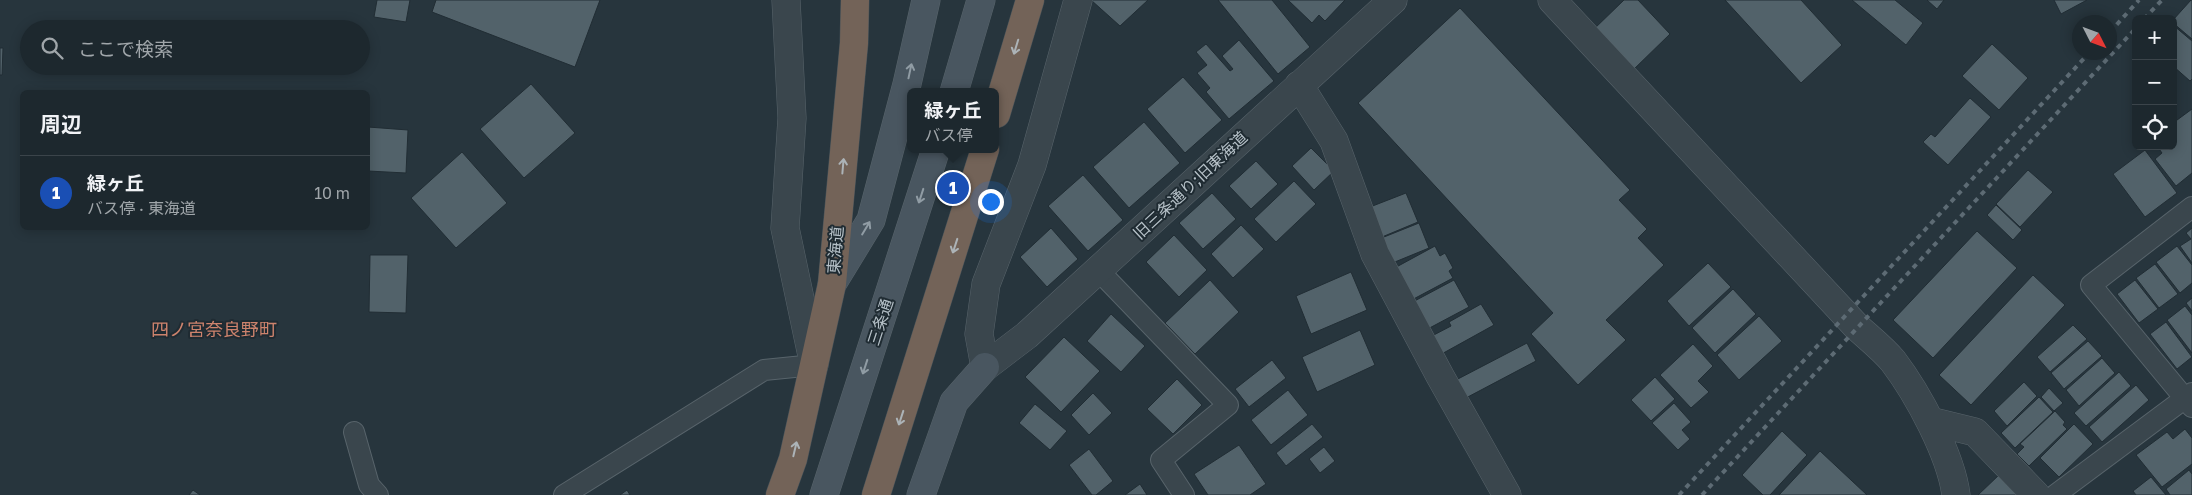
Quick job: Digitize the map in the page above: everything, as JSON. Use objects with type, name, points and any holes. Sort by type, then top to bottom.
[{"type":"highway","points":[[844,0],[854,43]]},
{"type":"highway","name":"東海道","points":[[780,495],[792,458],[832,284],[854,43],[855,0]]},
{"type":"highway","points":[[999,104],[1030,0]]},
{"type":"highway","points":[[876,495],[984,153]]},
{"type":"main road","points":[[832,284],[871,220],[907,84],[926,0]]},
{"type":"main road","points":[[955,88],[980,0]]},
{"type":"main road","name":"三条通","points":[[824,495],[935,153]]},
{"type":"main road","points":[[921,495],[954,402],[984,367]]},
{"type":"street","points":[[786,0],[792,118],[785,228],[814,365]]},
{"type":"street","points":[[984,367],[979,334],[986,284],[1032,165],[1078,0]]},
{"type":"street","name":"旧三条通り;旧東海道","points":[[984,367],[1027,335],[1393,0]]},
{"type":"street","points":[[1552,0],[1892,361],[1930,421],[1955,483],[1956,495]]},
{"type":"street","points":[[1300,85],[1334,140],[1375,254],[1440,376],[1507,495]]},
{"type":"street","points":[[1930,421],[1976,432],[2036,495]]},
{"type":"lane","points":[[2055,495],[2189,399],[2091,285],[2192,207]]},
{"type":"lane","points":[[1098,270],[1228,405],[1161,460],[1184,495]]},
{"type":"lane","points":[[564,495],[764,370],[814,365]]},
{"type":"lane","points":[[354,432],[367,492]]},
{"type":"building","points":[[377,0],[410,0],[406,22],[374,17]]},
{"type":"building","points":[[436,0],[600,0],[575,67],[432,12]]},
{"type":"building","points":[[1091,0],[1148,0],[1120,26]]},
{"type":"building","points":[[1218,0],[1272,0],[1310,47],[1278,74]]},
{"type":"building","points":[[1288,0],[1345,0],[1325,21],[1319,15],[1312,23]]},
{"type":"building","points":[[1624,0],[1638,0],[1670,34],[1632,71],[1593,30]]},
{"type":"building","points":[[1725,0],[1801,0],[1842,45],[1801,83]]},
{"type":"building","points":[[1852,0],[1895,0],[1923,23],[1906,45]]},
{"type":"building","points":[[1927,0],[1944,0],[1937,9]]},
{"type":"building","points":[[2054,0],[2087,0],[2061,14]]},
{"type":"building","points":[[2192,0],[2192,39],[2177,26],[2177,16]]},
{"type":"building","points":[[1460,8],[1630,190],[1619,200],[1647,229],[1638,238],[1664,265],[1606,320],[1626,340],[1578,385],[1531,334],[1553,313],[1358,103]]},
{"type":"building","points":[[2177,28],[2192,41],[2192,79],[2190,81],[2177,70]]},
{"type":"building","points":[[1239,40],[1274,81],[1229,119],[1206,92],[1210,88],[1197,73],[1207,65],[1196,52],[1206,44],[1230,71],[1233,69],[1222,56]]},
{"type":"building","points":[[1992,44],[2028,78],[1999,110],[1962,76]]},
{"type":"building","points":[[0,48],[3,48],[2,75],[0,75]]},
{"type":"building","points":[[1183,77],[1222,120],[1185,153],[1147,109]]},
{"type":"building","points":[[531,84],[575,133],[524,178],[480,129]]},
{"type":"building","points":[[1970,98],[1991,117],[1948,165],[1923,142],[1931,134],[1935,137]]},
{"type":"building","points":[[2192,109],[2192,173],[2176,186],[2155,159],[2162,153],[2160,150],[2177,150],[2177,120]]},
{"type":"building","points":[[1144,122],[1180,163],[1129,208],[1093,167]]},
{"type":"building","points":[[370,127],[408,130],[406,173],[370,171]]},
{"type":"building","points":[[1311,148],[1334,171],[1314,190],[1292,166]]},
{"type":"building","points":[[2145,150],[2177,193],[2145,217],[2113,174]]},
{"type":"building","points":[[462,152],[507,203],[456,248],[411,198]]},
{"type":"building","points":[[1256,161],[1278,184],[1251,209],[1229,186]]},
{"type":"building","points":[[2028,170],[2053,192],[2020,227],[1996,204]]},
{"type":"building","points":[[1083,175],[1123,220],[1088,251],[1048,206]]},
{"type":"building","points":[[1294,181],[1316,204],[1276,242],[1254,219]]},
{"type":"building","points":[[1212,193],[1236,219],[1203,249],[1179,223]]},
{"type":"building","points":[[1406,193],[1418,222],[1382,237],[1370,207]]},
{"type":"building","points":[[1996,205],[2022,230],[2013,240],[1987,215]]},
{"type":"building","points":[[1419,223],[1429,248],[1390,264],[1379,239]]},
{"type":"building","points":[[1241,225],[1264,249],[1233,278],[1211,254]]},
{"type":"building","points":[[1051,228],[1078,259],[1047,287],[1020,257]]},
{"type":"building","points":[[2192,228],[2192,263],[2180,246],[2191,239],[2186,233]]},
{"type":"building","points":[[1977,231],[2017,268],[1933,358],[1893,320]]},
{"type":"building","points":[[1174,235],[1207,270],[1179,297],[1146,262]]},
{"type":"building","points":[[1435,246],[1440,256],[1445,253],[1453,268],[1449,271],[1453,278],[1406,303],[1389,271]]},
{"type":"building","points":[[2177,246],[2192,265],[2192,283],[2180,293],[2156,262]]},
{"type":"building","points":[[370,255],[408,255],[406,313],[369,312]]},
{"type":"building","points":[[1708,263],[1731,287],[1689,326],[1667,301]]},
{"type":"building","points":[[2155,264],[2178,294],[2159,308],[2136,278]]},
{"type":"building","points":[[1351,272],[1367,310],[1311,334],[1296,296]]},
{"type":"building","points":[[2033,275],[2065,305],[1971,405],[1939,375]]},
{"type":"building","points":[[1210,280],[1239,312],[1195,354],[1165,323]]},
{"type":"building","points":[[1454,280],[1469,307],[1422,332],[1407,305]]},
{"type":"building","points":[[2135,280],[2158,309],[2139,323],[2117,294]]},
{"type":"building","points":[[1733,289],[1756,314],[1715,353],[1692,328]]},
{"type":"building","points":[[2192,298],[2192,311],[2186,303]]},
{"type":"building","points":[[1481,304],[1494,325],[1438,356],[1428,338],[1451,326],[1449,322]]},
{"type":"building","points":[[2185,306],[2192,315],[2192,353],[2167,320]]},
{"type":"building","points":[[1111,314],[1145,346],[1121,372],[1087,341]]},
{"type":"building","points":[[1759,316],[1782,341],[1739,380],[1717,355]]},
{"type":"building","points":[[2166,322],[2192,357],[2177,369],[2150,334]]},
{"type":"building","points":[[2073,325],[2087,339],[2050,372],[2037,357]]},
{"type":"building","points":[[1360,330],[1375,365],[1317,392],[1302,357]]},
{"type":"building","points":[[1064,337],[1100,371],[1061,412],[1025,377]]},
{"type":"building","points":[[2088,341],[2102,356],[2064,389],[2051,373]]},
{"type":"building","points":[[1527,343],[1536,361],[1464,399],[1454,381]]},
{"type":"building","points":[[1693,344],[1713,366],[1698,381],[1709,392],[1691,408],[1660,375]]},
{"type":"building","points":[[2102,358],[2115,373],[2079,406],[2066,390]]},
{"type":"building","points":[[1272,360],[1286,378],[1249,407],[1235,389]]},
{"type":"building","points":[[2119,372],[2131,386],[2086,426],[2074,413]]},
{"type":"building","points":[[1655,377],[1675,399],[1651,421],[1631,400]]},
{"type":"building","points":[[1177,379],[1202,405],[1173,434],[1147,409]]},
{"type":"building","points":[[2024,382],[2037,396],[2007,426],[1994,411]]},
{"type":"building","points":[[2136,385],[2149,400],[2102,442],[2089,427]]},
{"type":"building","points":[[2049,388],[2063,403],[2054,411],[2041,397]]},
{"type":"building","points":[[1288,390],[1308,415],[1271,445],[1251,420]]},
{"type":"building","points":[[1093,393],[1112,413],[1089,435],[1071,415]]},
{"type":"building","points":[[2039,397],[2053,412],[2015,448],[2001,433]]},
{"type":"building","points":[[1674,403],[1691,422],[1682,430],[1690,439],[1678,450],[1652,423]]},
{"type":"building","points":[[1035,404],[1067,431],[1050,450],[1019,423]]},
{"type":"building","points":[[2055,411],[2065,422],[2063,425],[2067,429],[2029,466],[2017,454],[2024,447],[2020,444]]},
{"type":"building","points":[[1312,424],[1323,437],[1286,466],[1276,453]]},
{"type":"building","points":[[2074,424],[2093,444],[2059,477],[2040,458]]},
{"type":"building","points":[[2185,429],[2192,438],[2192,464],[2162,487],[2136,455],[2167,432],[2173,439]]},
{"type":"building","points":[[1782,431],[1807,455],[1770,495],[1763,495],[1742,475]]},
{"type":"building","points":[[1239,445],[1266,484],[1250,495],[1208,495],[1194,474]]},
{"type":"building","points":[[1324,447],[1335,461],[1320,473],[1309,459]]},
{"type":"building","points":[[1089,449],[1113,481],[1096,495],[1092,495],[1069,465]]},
{"type":"building","points":[[1820,451],[1867,495],[1779,495]]},
{"type":"building","points":[[2189,470],[2192,474],[2192,495],[2170,495],[2166,489]]},
{"type":"building","points":[[2000,474],[2019,495],[1978,495]]},
{"type":"building","points":[[2151,477],[2166,495],[2136,495],[2133,491]]},
{"type":"building","points":[[1140,484],[1147,495],[1125,495]]},
{"type":"building","points":[[193,490],[200,495],[189,495]]},
{"type":"building","points":[[627,490],[630,495],[620,495]]},
{"type":"railway","points":[[2117,24],[2139,0]]},
{"type":"railway","points":[[2148,15],[2162,0]]},
{"type":"railway","points":[[1702,495],[2132,32]]},
{"type":"railway","points":[[1679,495],[2083,60]]},
{"type":"place","name":"緑ヶ丘","points":[[953,188]]},
{"type":"district","name":"四ノ宮奈良野町","points":[[214,329]]}]
